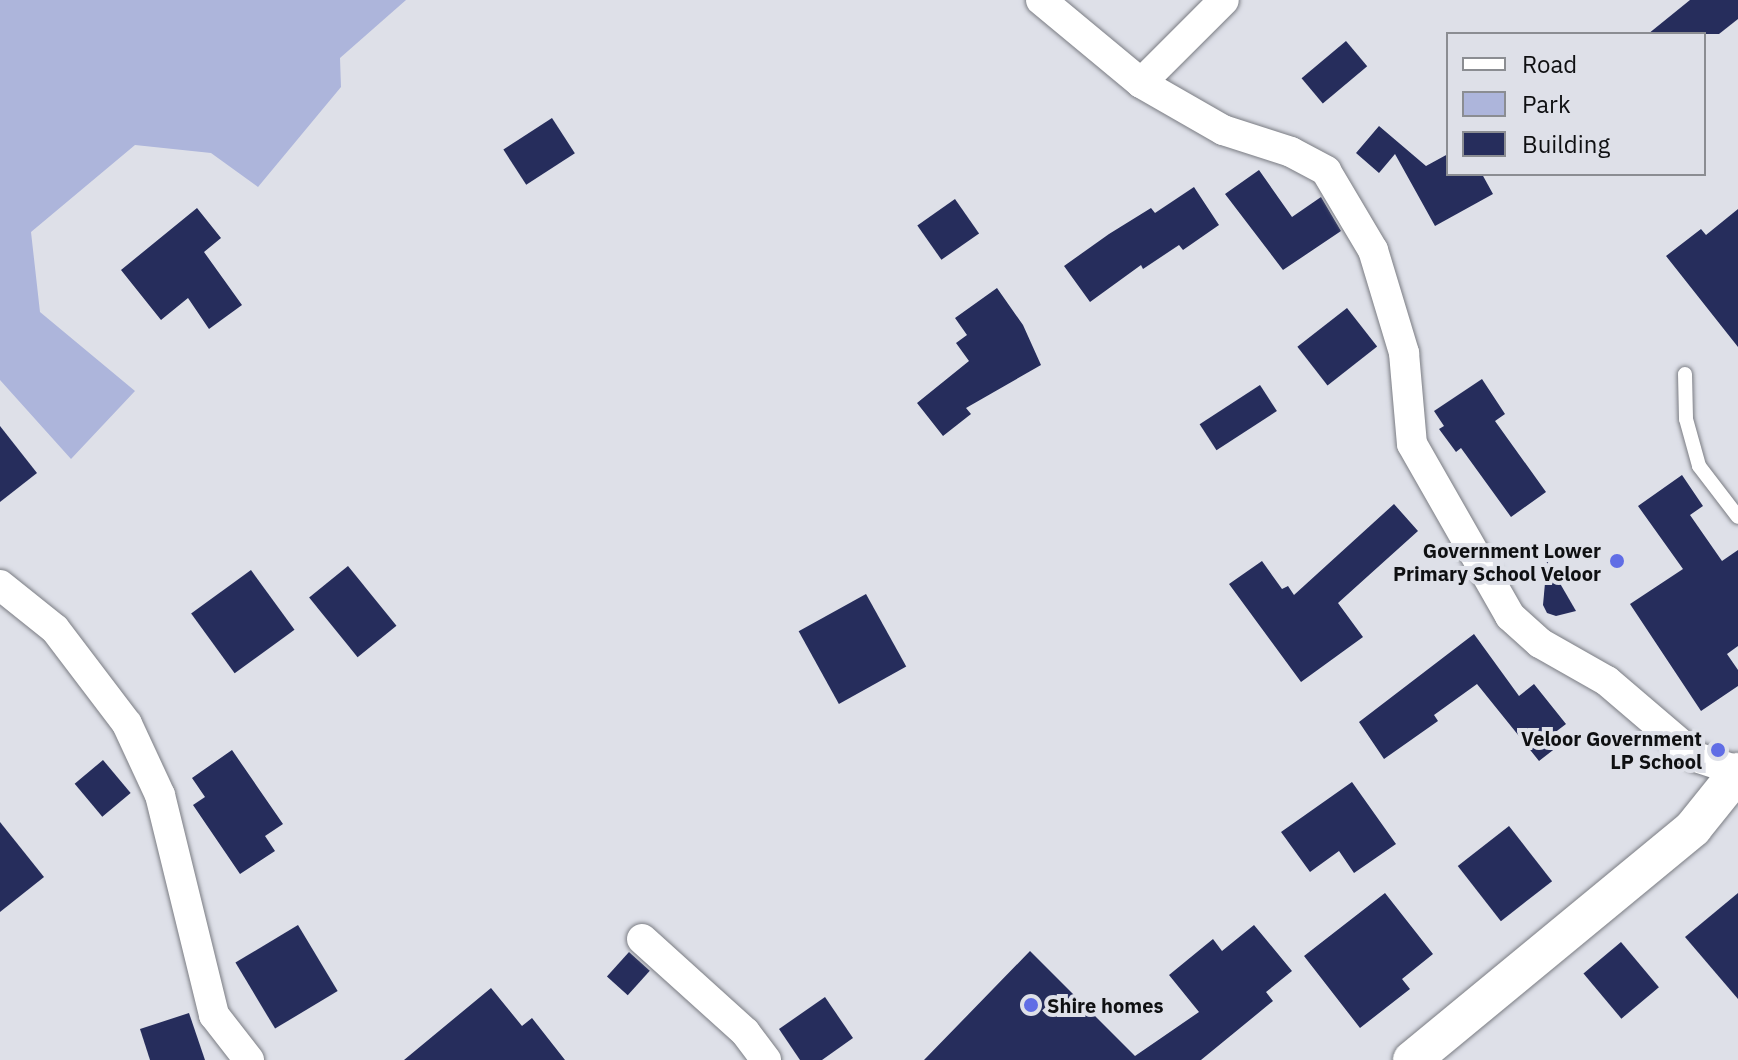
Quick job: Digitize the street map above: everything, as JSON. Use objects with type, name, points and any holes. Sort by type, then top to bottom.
[{"type":"street","points":[[1041,0],[1141,83],[1223,130],[1291,152],[1326,171],[1373,250],[1404,353],[1412,444],[1510,616],[1540,643],[1607,681],[1696,757],[1738,772],[1693,828],[1412,1060]]},
{"type":"street","points":[[1141,83],[1224,0]]},
{"type":"street","points":[[0,585],[55,629],[127,724],[160,795],[214,1015],[249,1060]]},
{"type":"street","points":[[642,939],[745,1032],[766,1060]]},
{"type":"lane","points":[[1685,374],[1682,393],[1699,466],[1738,517]]},
{"type":"green space","points":[[0,0],[406,0],[340,58],[341,87],[258,187],[211,153],[135,145],[31,232],[40,312],[135,391],[71,459],[0,380]]},
{"type":"building","points":[[1690,0],[1738,0],[1738,19],[1719,34],[1650,32]]},
{"type":"building","points":[[1346,41],[1367,66],[1323,104],[1302,78]]},
{"type":"building","points":[[552,118],[575,153],[526,185],[503,150]]},
{"type":"building","points":[[1379,126],[1426,166],[1446,155],[1446,176],[1483,176],[1493,194],[1435,226],[1395,154],[1379,173],[1356,153]]},
{"type":"building","points":[[1259,170],[1292,217],[1321,197],[1341,231],[1283,270],[1225,194]]},
{"type":"building","points":[[1194,187],[1219,225],[1183,250],[1179,245],[1143,269],[1141,265],[1090,302],[1064,266],[1151,208],[1155,213]]},
{"type":"building","points":[[955,199],[979,233],[941,260],[917,225]]},
{"type":"building","points":[[197,208],[221,238],[204,252],[242,305],[209,329],[188,298],[161,320],[121,270]]},
{"type":"building","points":[[1738,209],[1738,347],[1666,256],[1701,229],[1706,235]]},
{"type":"building","points":[[997,288],[1023,325],[1041,365],[966,408],[971,414],[943,436],[917,403],[969,361],[956,343],[967,335],[955,318]]},
{"type":"building","points":[[1347,308],[1377,347],[1328,385],[1297,347]]},
{"type":"building","points":[[1482,379],[1505,414],[1495,421],[1546,492],[1511,517],[1461,448],[1456,452],[1439,429],[1444,426],[1434,411]]},
{"type":"building","points":[[1260,385],[1277,411],[1216,450],[1200,424]]},
{"type":"building","points":[[0,426],[37,473],[0,502]]},
{"type":"building","points":[[1682,475],[1703,506],[1690,515],[1722,561],[1738,550],[1738,646],[1727,654],[1738,670],[1738,686],[1701,711],[1630,604],[1683,569],[1638,506]]},
{"type":"building","points":[[1394,504],[1418,531],[1338,603],[1363,637],[1301,682],[1229,584],[1262,561],[1282,589],[1288,586],[1294,595]]},
{"type":"building","points":[[1547,561],[1576,611],[1556,616],[1547,613],[1543,605]]},
{"type":"building","points":[[348,566],[396,626],[358,657],[309,597]]},
{"type":"building","points":[[251,570],[294,630],[235,673],[191,613]]},
{"type":"building","points":[[866,594],[906,667],[839,704],[799,631]]},
{"type":"building","points":[[1474,634],[1519,696],[1534,684],[1566,724],[1549,737],[1557,747],[1539,761],[1477,684],[1434,715],[1438,721],[1384,759],[1359,722]]},
{"type":"building","points":[[232,750],[283,824],[265,836],[275,851],[240,874],[193,805],[205,797],[192,778]]},
{"type":"building","points":[[103,760],[131,793],[102,817],[75,784]]},
{"type":"building","points":[[1352,782],[1396,844],[1354,873],[1339,851],[1310,872],[1281,832]]},
{"type":"building","points":[[0,822],[44,877],[0,912]]},
{"type":"building","points":[[1509,826],[1552,881],[1501,921],[1458,866]]},
{"type":"building","points":[[1385,893],[1433,954],[1402,979],[1410,989],[1360,1028],[1304,956]]},
{"type":"building","points":[[1738,893],[1738,999],[1685,937]]},
{"type":"building","points":[[298,925],[338,991],[275,1029],[235,963]]},
{"type":"building","points":[[1254,925],[1292,971],[1266,992],[1273,1001],[1201,1060],[924,1060],[1030,951],[1135,1056],[1199,1012],[1169,975],[1213,939],[1222,951]]},
{"type":"building","points":[[1621,942],[1659,987],[1621,1019],[1583,973]]},
{"type":"building","points":[[629,952],[650,971],[628,995],[607,977]]},
{"type":"building","points":[[491,988],[522,1026],[532,1018],[565,1060],[404,1060]]},
{"type":"building","points":[[825,997],[853,1038],[822,1060],[800,1060],[779,1029]]},
{"type":"building","points":[[189,1013],[205,1060],[150,1060],[140,1029]]},
{"type":"place","name":"Government Lower Primary School Veloor","points":[[1617,561]]},
{"type":"place","name":"Veloor Government LP School","points":[[1718,750]]},
{"type":"place","name":"Shire homes","points":[[1031,1005]]}]
